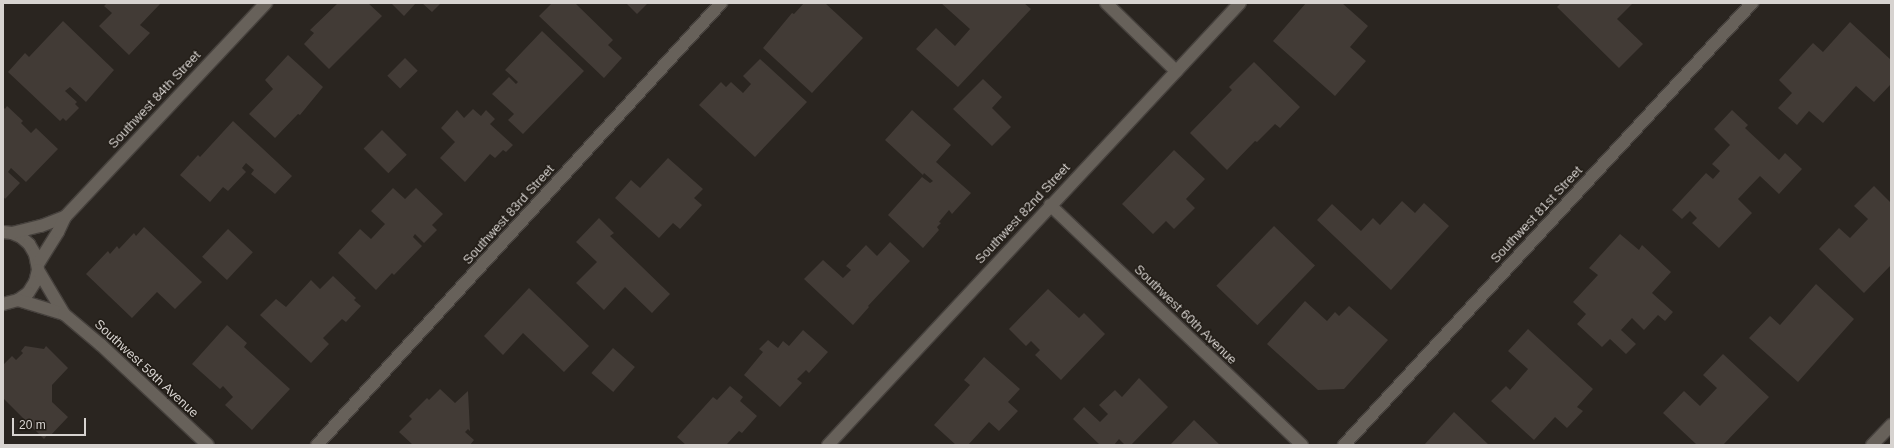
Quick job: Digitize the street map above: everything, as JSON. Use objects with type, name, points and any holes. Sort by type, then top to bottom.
[{"type":"street","name":"Southwest 84th Street","points":[[18,300],[28,292],[35,282],[38,267],[65,217],[266,3]]},
{"type":"street","name":"Southwest 83rd Street","points":[[317,445],[721,3]]},
{"type":"street","points":[[1106,3],[1176,71]]},
{"type":"street","name":"Southwest 82nd Street","points":[[828,445],[1050,205],[1240,3]]},
{"type":"street","name":"Southwest 81st Street","points":[[1344,445],[1752,3]]},
{"type":"street","name":"Southwest 60th Avenue","points":[[1050,205],[1302,445]]},
{"type":"street","name":"Southwest 84th Street","points":[[7,232],[41,226],[65,217]]},
{"type":"street","name":"Southwest 59th Avenue","points":[[7,232],[21,237],[29,244],[38,267],[64,314],[101,345],[208,445]]},
{"type":"street","points":[[3,304],[18,300]]},
{"type":"street","name":"Southwest 59th Avenue","points":[[18,300],[64,314]]},
{"type":"street","points":[[1872,445],[1891,425]]},
{"type":"building","points":[[107,3],[161,3],[140,25],[150,33],[129,55],[99,26],[112,13],[104,6]]},
{"type":"building","points":[[338,3],[368,3],[382,16],[329,69],[304,44],[314,33],[310,30]]},
{"type":"building","points":[[391,3],[416,3],[404,16]]},
{"type":"building","points":[[422,3],[441,3],[432,12]]},
{"type":"building","points":[[552,3],[575,3],[613,40],[608,45],[622,58],[604,78],[539,16]]},
{"type":"building","points":[[626,3],[648,3],[637,14]]},
{"type":"building","points":[[804,3],[825,3],[863,38],[812,93],[763,48],[792,13],[794,14]]},
{"type":"building","points":[[941,3],[1024,3],[1031,9],[958,87],[916,49],[936,28],[955,46],[970,29]]},
{"type":"building","points":[[1306,3],[1342,3],[1368,26],[1350,47],[1366,61],[1335,96],[1273,41]]},
{"type":"building","points":[[1561,3],[1633,3],[1617,19],[1643,44],[1619,68],[1557,7]]},
{"type":"building","points":[[63,21],[114,70],[86,102],[70,87],[65,91],[77,102],[75,104],[79,108],[66,121],[63,118],[60,121],[8,72],[25,53],[29,57]]},
{"type":"building","points":[[1850,22],[1891,60],[1891,84],[1874,102],[1856,86],[1823,123],[1809,111],[1797,125],[1778,108],[1792,93],[1779,80],[1813,43],[1823,52]]},
{"type":"building","points":[[542,31],[584,71],[523,134],[508,120],[514,114],[492,94],[509,77],[516,84],[518,82],[505,70]]},
{"type":"building","points":[[288,55],[323,87],[300,115],[298,114],[275,138],[249,114],[273,89],[265,80]]},
{"type":"building","points":[[405,58],[418,71],[400,88],[387,76]]},
{"type":"building","points":[[760,59],[807,102],[755,157],[699,105],[721,82],[726,87],[731,82],[743,93],[751,84],[743,76]]},
{"type":"building","points":[[1254,62],[1300,107],[1280,128],[1275,124],[1257,142],[1255,141],[1227,170],[1190,133],[1232,90],[1229,87]]},
{"type":"building","points":[[983,79],[1002,97],[992,108],[1011,127],[992,146],[953,109]]},
{"type":"building","points":[[7,106],[23,121],[21,123],[31,133],[36,128],[58,149],[26,182],[11,168],[8,172],[20,183],[5,199],[3,196],[3,107],[5,109]]},
{"type":"building","points":[[473,109],[481,116],[486,110],[495,119],[490,124],[513,145],[506,152],[503,150],[495,158],[490,154],[465,182],[440,158],[455,142],[441,128],[457,110],[464,118]]},
{"type":"building","points":[[912,110],[951,145],[936,162],[971,193],[952,214],[949,210],[939,222],[941,223],[937,227],[939,230],[923,248],[888,215],[922,177],[930,183],[933,181],[924,173],[923,175],[885,140]]},
{"type":"building","points":[[1732,110],[1748,125],[1745,128],[1779,160],[1785,153],[1802,169],[1779,194],[1760,176],[1738,199],[1752,213],[1719,248],[1692,223],[1697,218],[1690,211],[1682,219],[1672,210],[1706,173],[1713,179],[1720,171],[1712,164],[1730,145],[1714,129]]},
{"type":"building","points":[[233,121],[292,176],[275,194],[251,174],[254,170],[246,163],[242,168],[246,172],[228,191],[223,187],[210,202],[180,175],[198,155],[200,157]]},
{"type":"building","points":[[382,130],[407,155],[388,173],[364,148]]},
{"type":"building","points":[[1174,150],[1205,179],[1186,199],[1195,208],[1174,229],[1166,221],[1153,234],[1122,204]]},
{"type":"building","points":[[668,158],[703,189],[694,198],[702,205],[680,229],[673,223],[659,238],[615,198],[631,180],[640,188]]},
{"type":"building","points":[[1874,186],[1891,203],[1891,265],[1864,293],[1819,249],[1839,228],[1850,238],[1868,219],[1854,206]]},
{"type":"building","points":[[393,188],[405,199],[416,188],[443,214],[432,225],[437,230],[424,243],[415,234],[413,237],[422,246],[394,275],[392,273],[376,290],[338,253],[360,229],[371,239],[385,224],[371,211]]},
{"type":"building","points":[[1402,201],[1415,213],[1424,203],[1449,226],[1391,290],[1317,220],[1332,204],[1361,231],[1373,218],[1380,225]]},
{"type":"building","points":[[599,218],[614,233],[610,236],[670,294],[652,313],[625,287],[604,310],[576,283],[597,262],[576,242]]},
{"type":"building","points":[[1274,226],[1315,266],[1257,325],[1216,286]]},
{"type":"building","points":[[144,227],[202,282],[175,309],[157,292],[132,318],[86,274],[108,251],[110,254],[117,246],[119,249],[134,233],[136,236]]},
{"type":"building","points":[[228,229],[253,252],[227,280],[202,257]]},
{"type":"building","points":[[1620,234],[1639,250],[1642,245],[1671,272],[1652,293],[1673,312],[1665,321],[1658,315],[1644,330],[1632,318],[1621,330],[1636,344],[1626,354],[1610,339],[1602,347],[1577,324],[1586,314],[1573,302],[1598,275],[1589,268]]},
{"type":"building","points":[[890,242],[910,261],[868,306],[869,307],[853,325],[804,279],[823,260],[843,278],[851,270],[846,266],[866,245],[877,256]]},
{"type":"building","points":[[333,276],[356,298],[354,300],[361,306],[346,322],[342,319],[323,338],[329,344],[311,363],[260,315],[276,299],[286,307],[311,280],[320,289]]},
{"type":"building","points":[[1816,284],[1854,319],[1798,382],[1749,338],[1770,316],[1780,325]]},
{"type":"building","points":[[529,288],[589,346],[564,372],[523,333],[503,355],[484,336]]},
{"type":"building","points":[[1048,289],[1079,318],[1084,313],[1105,334],[1061,380],[1035,355],[1040,350],[1031,341],[1026,346],[1009,329]]},
{"type":"building","points":[[1305,301],[1327,321],[1335,312],[1339,316],[1349,306],[1388,340],[1344,389],[1318,390],[1267,344]]},
{"type":"building","points":[[227,325],[247,343],[244,347],[290,389],[252,430],[225,405],[233,397],[223,386],[220,389],[192,364]]},
{"type":"building","points":[[1528,329],[1593,389],[1577,407],[1583,411],[1567,428],[1555,417],[1534,440],[1491,401],[1506,386],[1510,390],[1528,369],[1508,351]]},
{"type":"building","points":[[803,330],[828,352],[809,373],[806,370],[797,379],[802,383],[780,407],[744,375],[763,352],[759,349],[768,340],[778,348],[783,341],[789,346]]},
{"type":"building","points":[[25,346],[44,349],[46,346],[68,368],[52,385],[52,402],[68,417],[50,436],[48,434],[44,439],[3,398],[3,365],[12,356],[16,360],[23,353],[21,351]]},
{"type":"building","points":[[613,348],[635,367],[613,392],[591,373]]},
{"type":"building","points":[[1723,354],[1769,397],[1723,445],[1697,445],[1663,413],[1684,391],[1700,406],[1717,388],[1703,375]]},
{"type":"building","points":[[984,357],[1020,389],[1008,402],[1018,411],[999,431],[989,422],[968,445],[956,445],[934,425],[970,385],[964,380]]},
{"type":"building","points":[[1139,378],[1168,407],[1131,445],[1125,445],[1119,439],[1114,445],[1100,445],[1073,419],[1084,407],[1100,422],[1108,414],[1099,405],[1115,390],[1122,397]]},
{"type":"building","points":[[730,386],[743,397],[740,401],[757,416],[742,433],[739,431],[727,444],[729,445],[686,445],[677,437],[713,397],[717,400]]},
{"type":"building","points":[[440,389],[455,403],[468,391],[470,431],[468,429],[465,432],[474,440],[470,445],[413,445],[399,432],[412,419],[409,416],[427,398],[429,400]]},
{"type":"building","points":[[1454,412],[1489,445],[1424,445]]},
{"type":"building","points":[[1194,420],[1220,445],[1170,445]]}]
